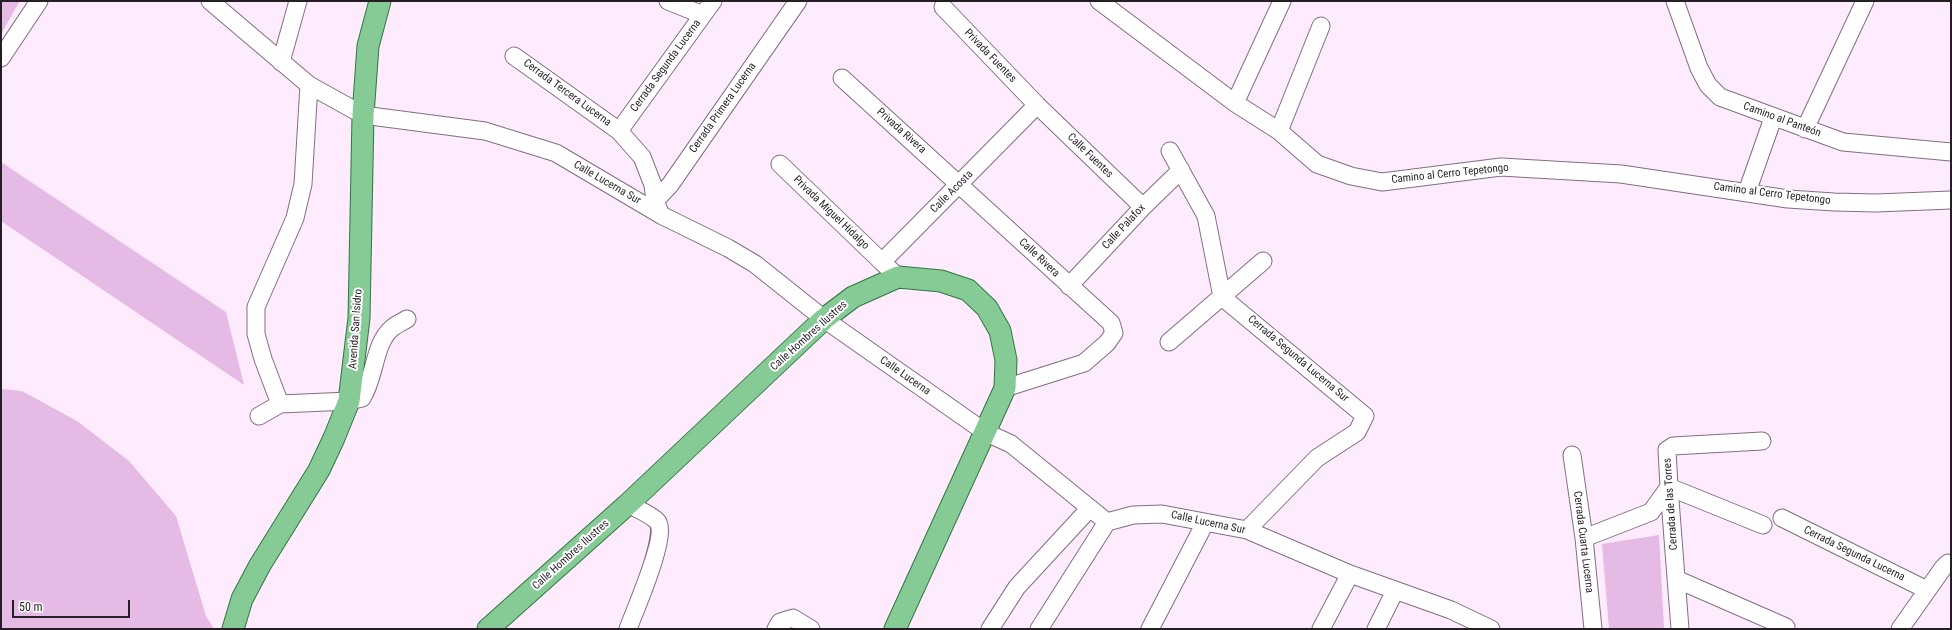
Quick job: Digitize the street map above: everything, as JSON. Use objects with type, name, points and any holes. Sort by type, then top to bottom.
[{"type":"main road","name":"Avenida San Isidro","points":[[233,629],[242,599],[260,565],[318,470],[334,438],[349,401],[359,318],[363,115],[368,46],[380,1]]},
{"type":"main road","name":"Calle Hombres Ilustres","points":[[488,629],[628,504],[824,319],[853,297],[898,277],[941,281],[968,290],[988,308],[1000,331],[1006,360],[1005,388],[895,629]]},
{"type":"street","points":[[1,58],[39,1]]},
{"type":"street","points":[[210,1],[309,85],[363,115]]},
{"type":"street","points":[[281,62],[298,1]]},
{"type":"street","points":[[668,1],[708,8]]},
{"type":"street","name":"Cerrada Primera Lucerna","points":[[658,208],[670,185],[798,1]]},
{"type":"street","name":"Camino al Cerro Tepetongo","points":[[1099,1],[1235,103],[1279,132],[1317,164],[1351,176],[1382,182],[1501,167],[1628,175],[1788,198],[1834,202],[1876,203],[1951,200]]},
{"type":"street","points":[[1235,103],[1282,1]]},
{"type":"street","name":"Camino al Panteón","points":[[1675,1],[1699,68],[1708,86],[1720,97],[1773,118],[1843,142],[1897,148],[1949,148]]},
{"type":"street","points":[[1805,129],[1865,1]]},
{"type":"street","name":"Privada Fuentes","points":[[943,7],[1037,105]]},
{"type":"street","name":"Cerrada Segunda Lucerna","points":[[619,131],[708,8]]},
{"type":"street","points":[[1279,132],[1320,26]]},
{"type":"street","name":"Cerrada Tercera Lucerna","points":[[514,56],[619,131],[642,157],[653,185],[658,208]]},
{"type":"street","name":"Privada Rivera","points":[[842,78],[960,184]]},
{"type":"street","points":[[280,404],[262,359],[256,334],[256,307],[295,218],[303,184],[309,85]]},
{"type":"street","name":"Calle Acosta","points":[[882,262],[1037,105]]},
{"type":"street","name":"Calle Fuentes","points":[[1037,105],[1143,207]]},
{"type":"street","name":"Calle Lucerna Sur","points":[[363,115],[485,131],[556,153],[658,208],[755,264],[824,319]]},
{"type":"street","points":[[1747,192],[1773,118]]},
{"type":"street","points":[[1170,151],[1206,216],[1222,297]]},
{"type":"street","name":"Privada Miguel Hidalgo","points":[[780,164],[882,262]]},
{"type":"street","name":"Calle Palafox","points":[[1069,286],[1143,207],[1181,170]]},
{"type":"street","name":"Calle Rivera","points":[[960,184],[1069,286],[1111,323],[1114,333],[1106,343],[1084,363],[1005,388]]},
{"type":"street","points":[[1169,342],[1263,261]]},
{"type":"street","points":[[882,262],[898,277]]},
{"type":"street","name":"Cerrada Segunda Lucerna Sur","points":[[1222,297],[1365,416],[1357,432],[1317,458],[1246,530]]},
{"type":"street","points":[[259,416],[280,404],[349,401],[362,398],[368,388],[379,348],[390,329],[407,319]]},
{"type":"street","name":"Calle Lucerna","points":[[824,319],[985,432]]},
{"type":"street","points":[[985,432],[1011,444],[1107,522],[1039,629]]},
{"type":"street","name":"Cerrada de las Torres","points":[[1680,629],[1668,487],[1667,450],[1673,446],[1762,441]]},
{"type":"street","name":"Cerrada Cuarta Lucerna","points":[[1572,455],[1584,538],[1593,629]]},
{"type":"street","points":[[1584,538],[1651,512],[1668,487],[1763,525]]},
{"type":"street","points":[[628,504],[658,522],[661,528],[659,545],[628,629]]},
{"type":"street","points":[[990,629],[1017,587],[1090,508]]},
{"type":"street","name":"Calle Lucerna Sur","points":[[1107,522],[1133,515],[1162,514],[1246,530],[1350,574],[1451,610],[1491,629]]},
{"type":"street","name":"Cerrada Segunda Lucerna","points":[[1782,518],[1927,590]]},
{"type":"street","points":[[1150,629],[1205,523]]},
{"type":"street","points":[[1900,629],[1927,590],[1950,563]]},
{"type":"street","points":[[1321,629],[1350,574]]},
{"type":"street","points":[[1676,579],[1786,627]]},
{"type":"street","points":[[1376,629],[1395,591]]},
{"type":"street","points":[[776,629],[780,622],[793,618],[812,629]]},
{"type":"shaded area","points":[[1,1],[20,1],[1,34]]},
{"type":"shaded area","points":[[1,162],[226,312],[244,385],[1,221]]},
{"type":"shaded area","points":[[1,389],[22,391],[77,421],[129,461],[176,516],[206,616],[214,629],[1,629]]},
{"type":"shaded area","points":[[1659,535],[1664,629],[1609,629],[1602,544]]}]
